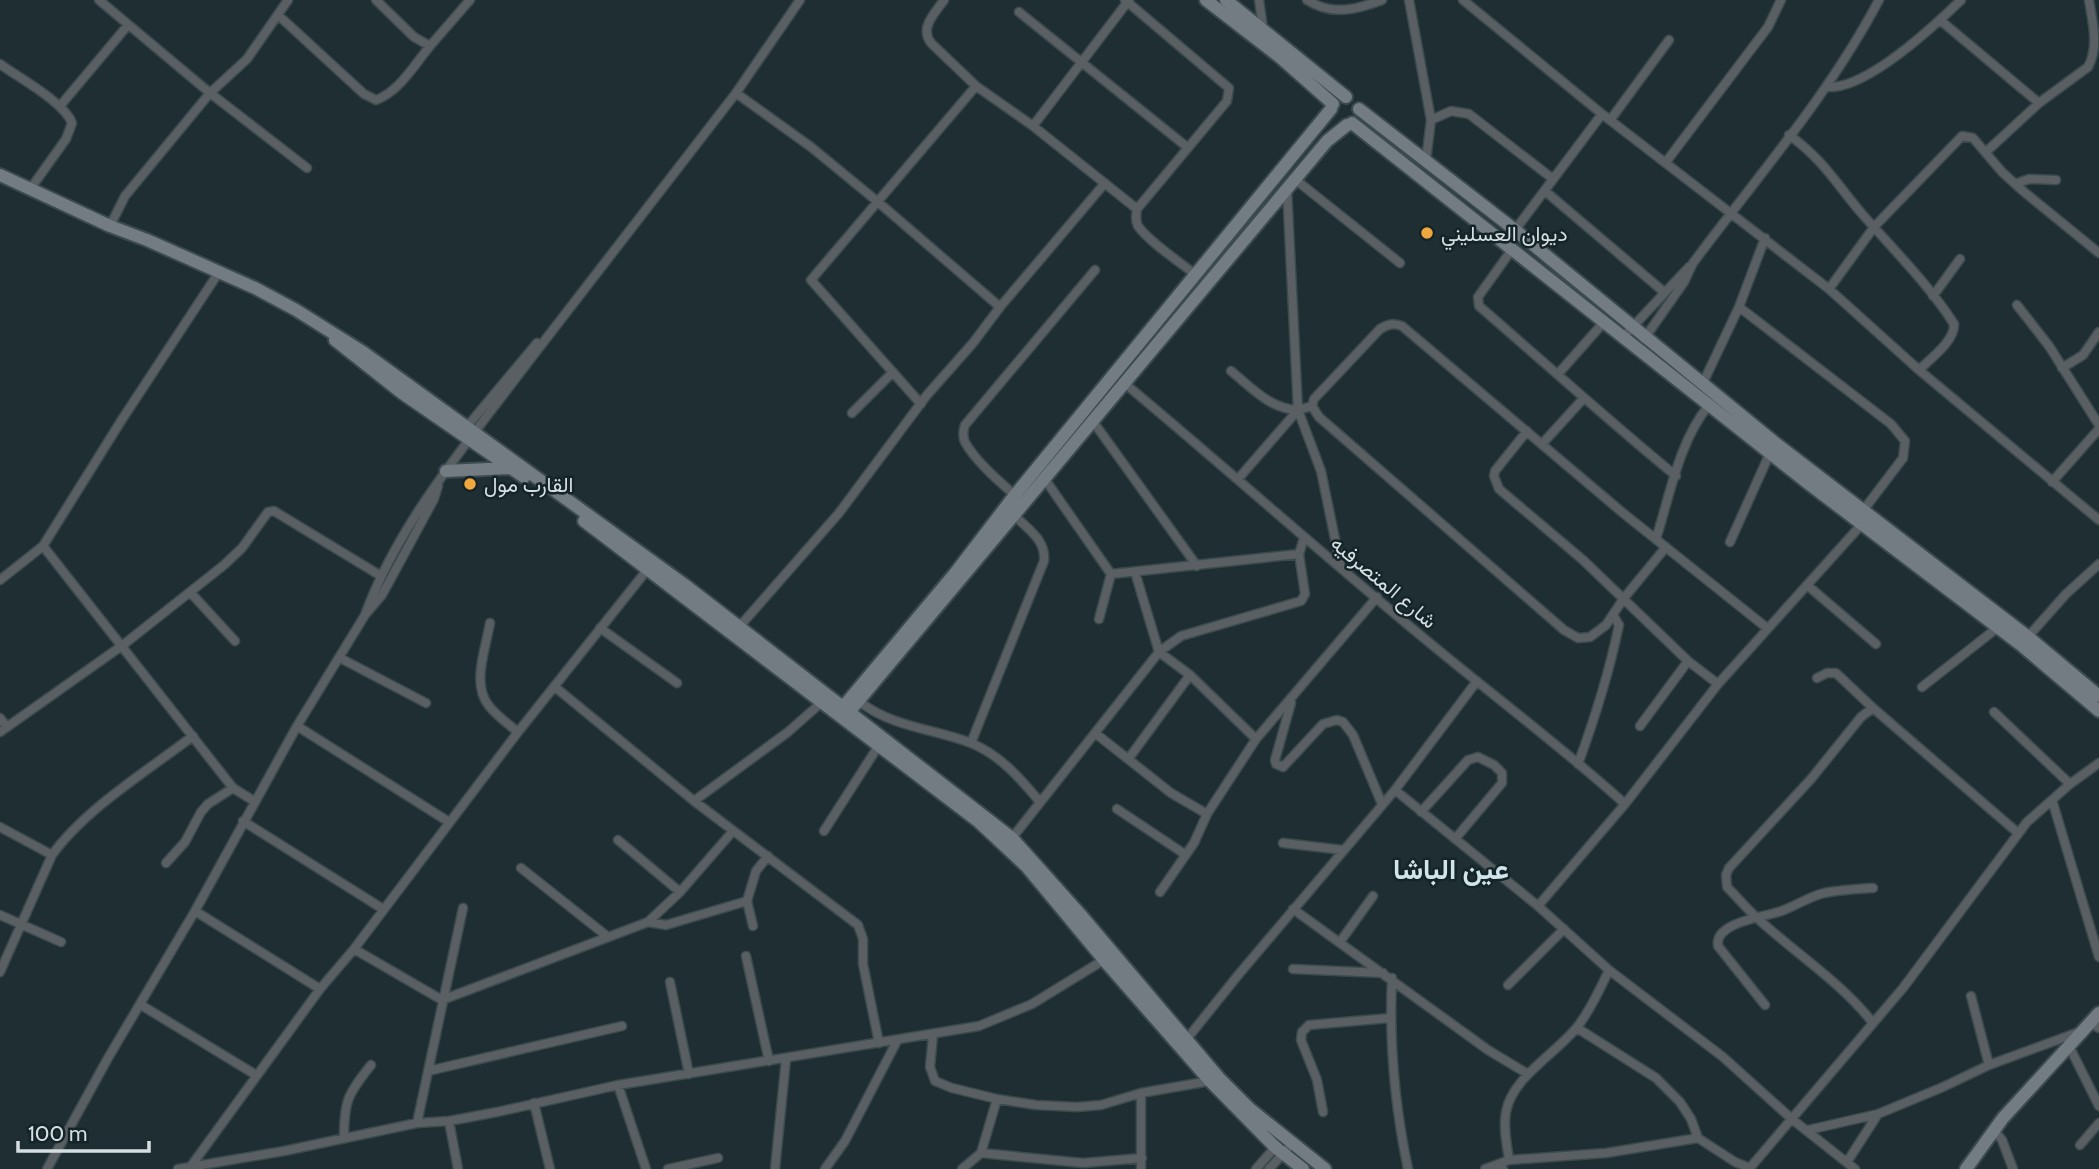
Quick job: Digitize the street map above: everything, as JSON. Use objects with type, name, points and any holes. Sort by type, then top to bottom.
[{"type":"street","points":[[99,0],[210,93],[307,168]]},
{"type":"street","points":[[110,226],[125,196],[210,93],[247,59],[288,0]]},
{"type":"street","points":[[376,0],[414,37],[430,46]]},
{"type":"street","points":[[278,15],[364,94],[376,100],[395,88],[470,0]]},
{"type":"street","points":[[47,1169],[195,911],[254,801],[365,615],[381,576],[410,523],[468,434],[736,93],[800,0]]},
{"type":"street","points":[[944,0],[927,26],[927,38],[976,86],[1033,126],[1137,209]]},
{"type":"street","points":[[1206,0],[1281,58],[1332,106]]},
{"type":"street","points":[[1226,0],[1354,101],[1359,109],[1516,230],[1709,405],[2099,696]]},
{"type":"street","points":[[1259,0],[1263,29]]},
{"type":"street","points":[[1307,0],[1327,10],[1355,10],[1382,0]]},
{"type":"street","points":[[1409,0],[1431,120],[1426,160]]},
{"type":"street","points":[[1463,0],[1602,114],[1829,289],[1919,370],[2099,520]]},
{"type":"street","points":[[1666,162],[1763,34],[1781,0]]},
{"type":"street","points":[[1628,331],[1693,263],[1732,214],[1789,135],[1828,87],[1860,37],[1879,0]]},
{"type":"street","points":[[1828,87],[1839,87],[1860,80],[1940,20],[1961,0]]},
{"type":"street","points":[[1986,152],[2039,103],[2088,67],[2098,47],[2089,0]]},
{"type":"street","points":[[1033,126],[1127,1],[1229,89],[1227,101],[1137,209],[1135,218],[1138,225],[1196,275]]},
{"type":"street","points":[[1019,12],[1187,148]]},
{"type":"street","points":[[1940,20],[2039,103]]},
{"type":"street","points":[[60,107],[128,25]]},
{"type":"street","points":[[1611,119],[1669,40]]},
{"type":"street","points":[[0,64],[60,107],[70,116],[72,123],[71,130],[31,188]]},
{"type":"street","points":[[921,404],[811,280],[976,86]]},
{"type":"street","points":[[736,93],[811,147],[1000,307]]},
{"type":"street","points":[[847,711],[956,572],[1020,499],[1332,106],[1346,97]]},
{"type":"street","points":[[1332,106],[1331,114],[1337,123],[1350,124],[1513,248],[1604,322],[1628,331]]},
{"type":"street","points":[[847,711],[1015,516],[1020,499],[1044,478],[1327,141],[1358,117],[1359,109]]},
{"type":"street","points":[[1431,120],[1451,111],[1469,114],[1553,179]]},
{"type":"street","points":[[1516,230],[1602,114]]},
{"type":"street","points":[[1789,135],[1823,163],[1845,194],[1951,320],[1954,329],[1951,337],[1919,370]]},
{"type":"street","points":[[1829,289],[1874,228],[1962,136],[1973,138],[2015,184],[2099,253]]},
{"type":"street","points":[[0,174],[110,226],[255,288],[363,352],[509,468],[569,510],[822,702],[847,711],[881,716],[971,743],[1014,771],[1040,802]]},
{"type":"street","points":[[2015,184],[2029,179],[2056,180]]},
{"type":"street","points":[[740,626],[839,513],[921,404],[1105,183]]},
{"type":"street","points":[[1291,185],[1400,263]]},
{"type":"street","points":[[1291,185],[1298,410],[1321,471],[1341,568]]},
{"type":"street","points":[[1545,191],[1664,292]]},
{"type":"street","points":[[1702,385],[1739,307],[1765,238]]},
{"type":"street","points":[[1513,248],[1477,302],[1479,306],[1559,374],[1583,399],[1676,476]]},
{"type":"street","points":[[1933,296],[1960,259]]},
{"type":"street","points":[[1642,343],[1684,282],[1693,263]]},
{"type":"street","points":[[1020,499],[987,468],[965,442],[965,425],[1095,270]]},
{"type":"street","points":[[0,580],[43,547],[121,421],[219,272]]},
{"type":"street","points":[[2017,305],[2049,346],[2099,427],[2052,482]]},
{"type":"street","points":[[1538,906],[1625,804],[1718,684],[1807,585],[1862,518],[1903,458],[1905,441],[1891,424],[1739,307]]},
{"type":"street","points":[[1559,374],[1604,322]]},
{"type":"street","points":[[1666,547],[1624,598],[1606,625],[1590,637],[1578,639],[1564,630],[1319,417],[1312,406],[1314,399],[1380,329],[1386,325],[1402,326],[1656,539],[1666,547],[1767,628]]},
{"type":"street","points":[[2062,369],[2083,355],[2099,332]]},
{"type":"street","points":[[1642,343],[1702,385],[1997,628],[2024,641],[2099,711]]},
{"type":"street","points":[[1231,371],[1272,405],[1285,410],[1312,406]]},
{"type":"street","points":[[852,413],[893,372]]},
{"type":"street","name":"شارع المتصرفيه","points":[[1123,382],[1304,538],[1625,804]]},
{"type":"street","points":[[1542,444],[1583,399]]},
{"type":"street","points":[[1656,539],[1695,427],[1709,405]]},
{"type":"street","points":[[1238,479],[1298,410]]},
{"type":"street","points":[[1092,420],[1197,566]]},
{"type":"street","points":[[1527,431],[1495,471],[1495,481],[1499,489],[1562,541],[1688,661],[1718,684]]},
{"type":"street","points":[[468,434],[602,523],[740,626],[1012,838],[1210,1081],[1283,1146],[1325,1169]]},
{"type":"street","points":[[1730,542],[1770,453]]},
{"type":"street","points":[[446,471],[509,468]]},
{"type":"street","points":[[1044,478],[1111,574],[1099,619]]},
{"type":"street","points":[[365,615],[382,595],[434,499],[438,483]]},
{"type":"street","points":[[0,718],[4,729],[123,645],[234,556],[265,514],[271,511],[381,576]]},
{"type":"street","points":[[971,743],[1044,561],[1041,542],[1015,516]]},
{"type":"street","points":[[1012,838],[1159,652],[1181,636],[1301,601],[1305,594],[1299,554],[1304,538]]},
{"type":"street","points":[[43,547],[123,645],[233,788],[254,801]]},
{"type":"street","points":[[1111,574],[1299,554]]},
{"type":"street","points":[[2024,641],[2066,594],[2099,564]]},
{"type":"street","points":[[191,1166],[320,989],[354,949],[518,732],[647,570]]},
{"type":"street","points":[[1135,572],[1159,652],[1190,676],[1256,739]]},
{"type":"street","points":[[1807,585],[1876,644]]},
{"type":"street","points":[[190,592],[235,641]]},
{"type":"street","points":[[1160,892],[1186,855],[1207,814],[1256,739],[1292,700],[1377,597]]},
{"type":"street","points":[[1578,764],[1611,664],[1619,625],[1613,615]]},
{"type":"street","points":[[491,623],[481,668],[483,696],[495,713],[518,732]]},
{"type":"street","points":[[600,628],[677,683]]},
{"type":"street","points":[[1922,687],[1997,628]]},
{"type":"street","points":[[340,658],[426,703]]},
{"type":"street","points":[[1640,726],[1688,661]]},
{"type":"street","points":[[1817,678],[1827,673],[1836,673],[1872,708],[2018,833]]},
{"type":"street","points":[[1129,758],[1190,676]]},
{"type":"street","points":[[1186,1040],[1395,790],[1477,681]]},
{"type":"street","points":[[555,687],[694,801],[858,925],[863,939],[863,964],[879,1044]]},
{"type":"street","points":[[1292,700],[1276,764],[1283,767],[1324,724],[1337,720],[1343,722],[1353,735],[1382,804]]},
{"type":"street","points":[[694,801],[788,732],[822,702]]},
{"type":"street","points":[[1872,708],[1861,717],[1811,779],[1729,868],[1725,881],[1727,887],[1755,917],[1830,980],[1863,1010],[1873,1023]]},
{"type":"street","points":[[847,711],[879,745],[979,822],[1006,847],[1303,1169]]},
{"type":"street","points":[[1994,712],[2070,783]]},
{"type":"street","points":[[298,726],[449,822]]},
{"type":"street","points":[[1094,733],[1171,793],[1207,814]]},
{"type":"street","points":[[0,972],[52,855],[77,825],[193,736]]},
{"type":"street","points":[[824,831],[879,745]]},
{"type":"street","points":[[1421,812],[1473,757],[1494,765],[1502,773],[1502,783],[1455,839]]},
{"type":"street","points":[[1577,1028],[1656,1078],[1680,1102],[1691,1119],[1698,1138],[1749,1169],[1873,1023],[1937,943],[2018,833],[2070,783],[2099,763]]},
{"type":"street","points":[[166,863],[185,842],[208,804],[233,788]]},
{"type":"street","points":[[1395,790],[1538,906],[1609,970],[1723,1057],[1793,1120],[1856,1169]]},
{"type":"street","points":[[2052,800],[2099,957]]},
{"type":"street","points":[[1117,809],[1186,855]]},
{"type":"street","points":[[243,821],[383,909]]},
{"type":"street","points":[[0,827],[52,855]]},
{"type":"street","points":[[442,1000],[649,922],[680,892],[733,831]]},
{"type":"street","points":[[618,840],[680,892]]},
{"type":"street","points":[[1283,843],[1343,850]]},
{"type":"street","points":[[753,926],[747,901],[757,871],[768,856]]},
{"type":"street","points":[[521,868],[608,937]]},
{"type":"street","points":[[1765,1005],[1717,941],[1721,933],[1755,917],[1782,911],[1819,894],[1873,888]]},
{"type":"street","points":[[1340,942],[1373,896]]},
{"type":"street","points":[[649,922],[666,925],[747,901]]},
{"type":"street","points":[[417,1123],[463,908]]},
{"type":"street","points":[[1293,909],[1488,1050],[1528,1074]]},
{"type":"street","points":[[195,911],[320,989]]},
{"type":"street","points":[[0,915],[61,942]]},
{"type":"street","points":[[1508,985],[1564,929]]},
{"type":"street","points":[[354,949],[442,1000]]},
{"type":"street","points":[[746,956],[769,1062]]},
{"type":"street","points":[[178,1169],[284,1151],[417,1123],[449,1121],[618,1085],[968,1029],[997,1020],[1032,1004],[1109,957]]},
{"type":"street","points":[[1293,969],[1383,973]]},
{"type":"street","points":[[1509,1160],[1505,1126],[1511,1097],[1528,1074],[1577,1028],[1597,997],[1609,970]]},
{"type":"street","points":[[1392,978],[1390,1018],[1398,1105],[1408,1169]]},
{"type":"street","points":[[670,982],[689,1074]]},
{"type":"street","points":[[1971,996],[1989,1065]]},
{"type":"street","points":[[141,1004],[256,1075]]},
{"type":"street","points":[[1323,1112],[1317,1080],[1301,1040],[1305,1027],[1390,1018]]},
{"type":"street","points":[[1808,1130],[1878,1114],[1989,1065],[2098,1023]]},
{"type":"street","points":[[1973,1169],[1997,1135],[2098,1023]]},
{"type":"street","points":[[428,1071],[622,1026]]},
{"type":"street","points":[[1966,1169],[2003,1118],[2082,1031]]},
{"type":"street","points":[[933,1035],[930,1067],[935,1081],[997,1099],[1037,1105],[1089,1107],[1141,1093],[1210,1081]]},
{"type":"street","points":[[825,1169],[850,1131],[897,1041]]},
{"type":"street","points":[[2072,1052],[2099,1106]]},
{"type":"street","points":[[775,1169],[786,1059]]},
{"type":"street","points":[[344,1138],[347,1099],[371,1065]]},
{"type":"street","points":[[618,1085],[646,1169]]},
{"type":"street","points":[[1141,1093],[1141,1169]]},
{"type":"street","points":[[962,1169],[981,1153],[997,1099]]},
{"type":"street","points":[[534,1103],[550,1169]]},
{"type":"street","points":[[1847,1162],[1878,1114]]},
{"type":"street","points":[[449,1121],[458,1169]]},
{"type":"street","points":[[2080,1145],[2099,1123]]},
{"type":"street","points":[[1997,1135],[2002,1140],[2013,1169]]},
{"type":"street","points":[[1485,1169],[1500,1167],[1509,1160],[1606,1153],[1698,1138]]},
{"type":"street","points":[[1256,1169],[1283,1146]]},
{"type":"street","points":[[1269,1169],[1283,1146]]},
{"type":"street","points":[[981,1153],[1081,1166],[1142,1158]]},
{"type":"street","points":[[668,1169],[718,1158]]},
{"type":"place","name":"ديوان العسليني","points":[[1427,233]]},
{"type":"place","name":"القارب مول","points":[[470,484]]},
{"type":"district","name":"عين الباشا","points":[[1451,869]]}]
